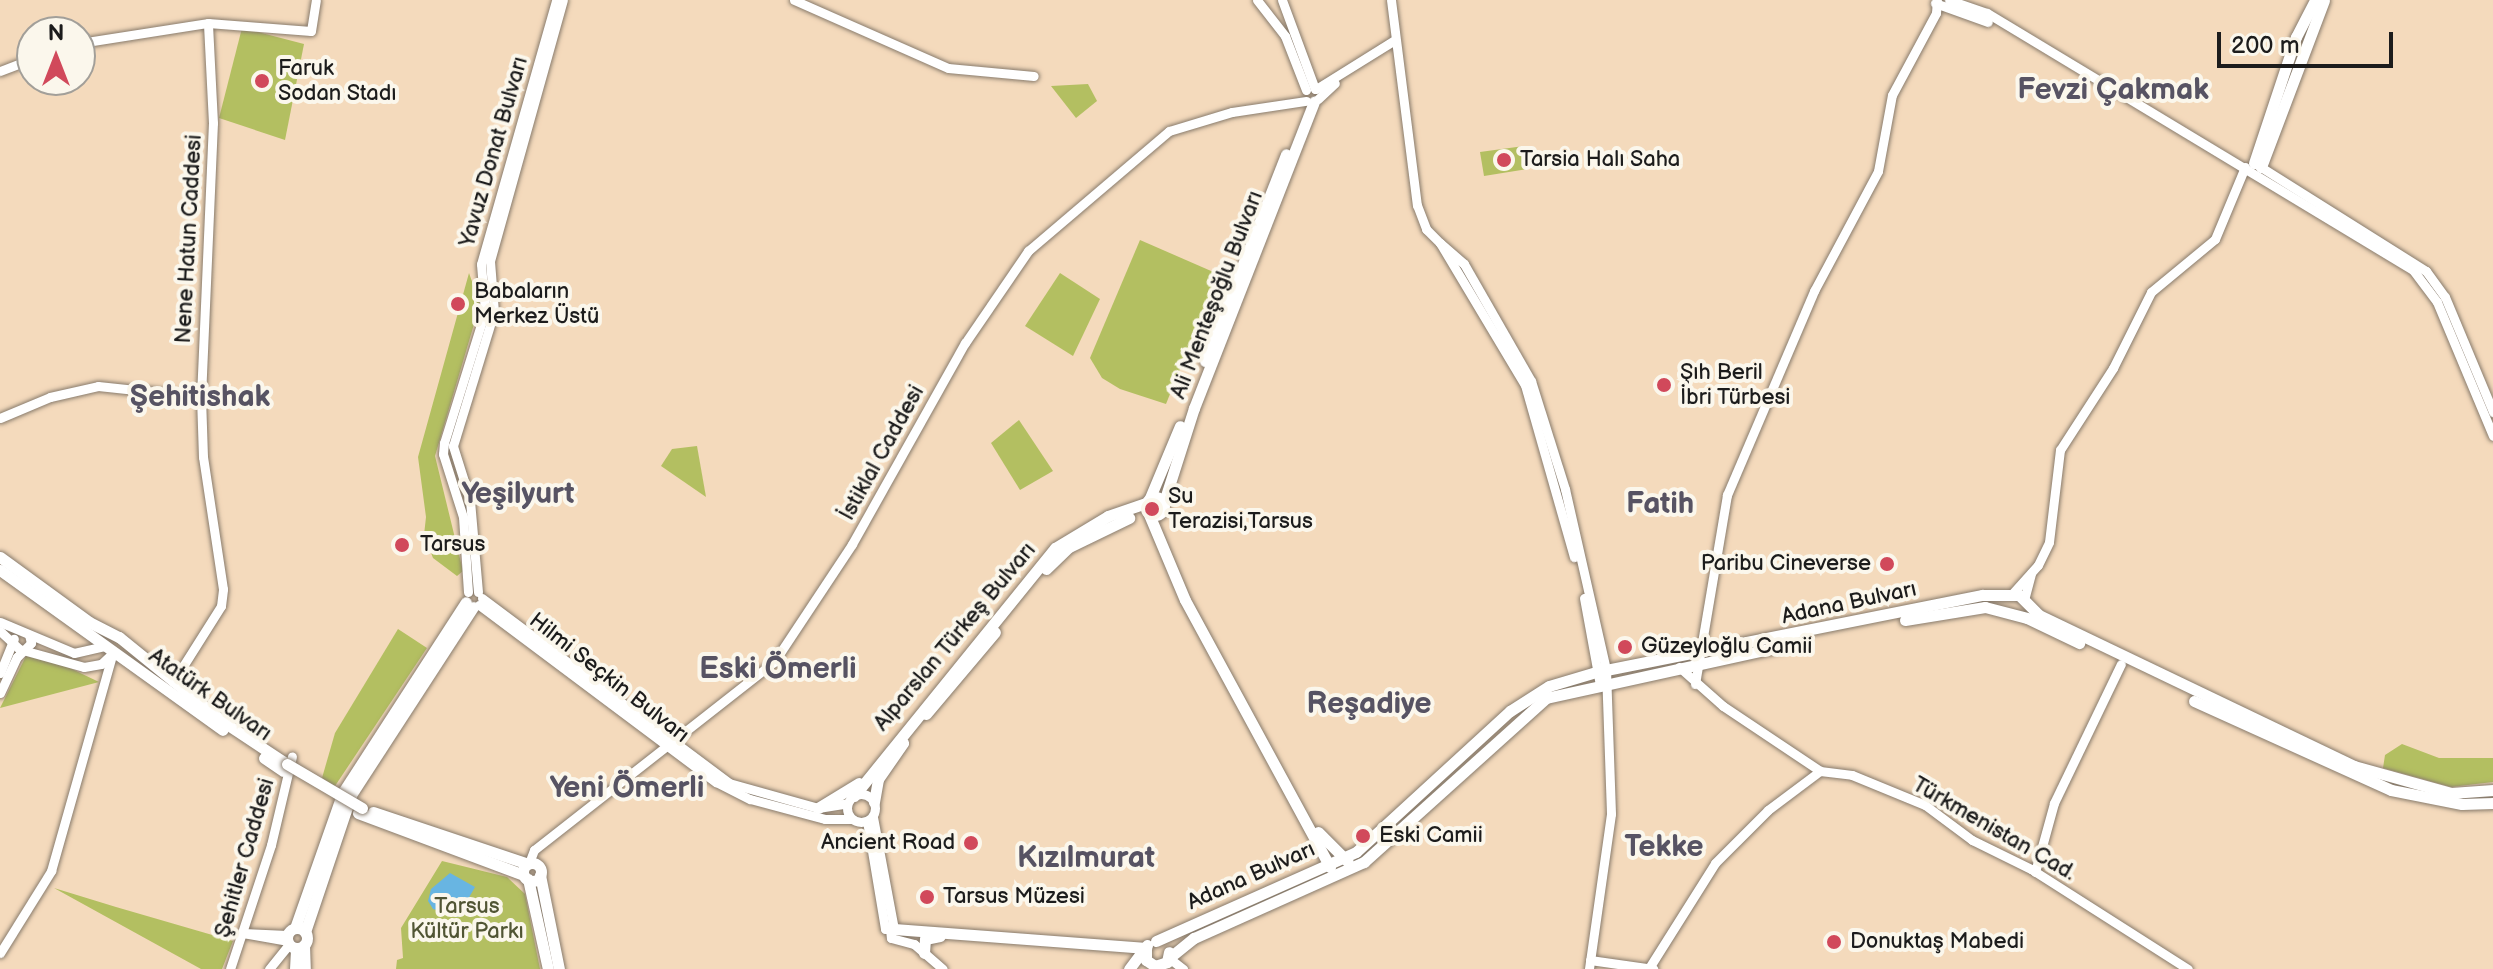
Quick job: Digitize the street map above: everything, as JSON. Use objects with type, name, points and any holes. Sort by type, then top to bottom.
[{"type":"main road","points":[[2254,166],[2296,37],[2315,0]]},
{"type":"main road","points":[[2254,166],[2324,0]]},
{"type":"main road","name":"Ali Menteşoğlu Bulvarı","points":[[1152,507],[1194,408],[1312,96]]},
{"type":"main road","points":[[1152,507],[1159,540],[1185,600],[1314,829],[1335,877]]},
{"type":"main road","name":"Alparslan Türkeş Bulvarı","points":[[851,799],[863,780],[1055,548],[1108,516],[1152,507]]},
{"type":"main road","name":"Alparslan Türkeş Bulvarı","points":[[874,802],[884,766],[1053,561],[1088,535],[1152,507]]},
{"type":"main road","name":"Atatürk Bulvarı","points":[[0,557],[117,637],[173,682],[287,764]]},
{"type":"main road","name":"Atatürk Bulvarı","points":[[0,570],[109,649],[287,764]]},
{"type":"main road","points":[[2005,613],[2003,603],[2011,595]]},
{"type":"main road","name":"Adana Bulvarı","points":[[1155,968],[1194,938],[1351,870],[1531,707],[1556,693],[1679,667],[1698,659],[1961,599],[2011,595],[2024,600],[2039,615],[2354,766],[2451,793],[2493,790]]},
{"type":"main road","points":[[295,969],[295,940],[347,794],[474,599]]},
{"type":"main road","points":[[2019,616],[2024,600]]},
{"type":"main road","name":"Adana Bulvarı","points":[[1151,944],[1346,856],[1383,832],[1528,697],[1601,671],[1698,659],[1975,606],[2019,616],[2391,790],[2462,804],[2493,803]]},
{"type":"main road","points":[[109,649],[121,648],[117,637]]},
{"type":"main road","points":[[287,764],[360,810],[540,875],[559,969]]},
{"type":"main road","points":[[818,808],[863,780]]},
{"type":"main road","points":[[1314,829],[1346,856],[1351,870]]},
{"type":"main road","points":[[527,870],[548,969]]},
{"type":"main road","points":[[891,932],[1151,944],[1167,946],[1169,958]]},
{"type":"main road","points":[[924,953],[925,939],[976,934]]},
{"type":"main road","points":[[295,940],[305,969]]},
{"type":"main road","points":[[1151,944],[1146,960],[1155,968]]},
{"type":"main road","points":[[1129,969],[1151,944]]},
{"type":"street","points":[[96,40],[208,23],[311,31],[316,0]]},
{"type":"street","name":"Yavuz Donat Bulvarı","points":[[474,599],[463,517],[444,443],[485,311],[481,264],[556,0]]},
{"type":"street","name":"Yavuz Donat Bulvarı","points":[[474,599],[470,500],[453,446],[494,312],[490,261],[563,0]]},
{"type":"street","points":[[794,0],[948,68],[1034,76]]},
{"type":"street","points":[[1257,0],[1285,36],[1312,96]]},
{"type":"street","points":[[1282,0],[1300,44],[1312,96]]},
{"type":"street","points":[[1391,0],[1393,41],[1417,205],[1426,229],[1464,264],[1531,381],[1565,489],[1603,684],[1611,811],[1589,964],[1651,968],[1715,863],[1768,810],[1820,771]]},
{"type":"street","points":[[1949,0],[1987,13],[2254,166],[2426,271],[2445,297],[2493,436]]},
{"type":"street","points":[[1695,684],[1727,495],[1814,291],[1878,171],[1892,95],[1935,1],[1988,22]]},
{"type":"street","name":"Nene Hatun Caddesi","points":[[173,682],[221,606],[223,589],[205,472],[201,397],[213,123],[208,23]]},
{"type":"street","points":[[1285,36],[1300,44]]},
{"type":"street","name":"İstiklal Caddesi","points":[[527,870],[534,850],[674,744],[774,662],[852,544],[965,343],[1028,251],[1169,131],[1232,112],[1288,107],[1312,96],[1393,41]]},
{"type":"street","points":[[2254,166],[2257,179],[2427,283],[2493,412]]},
{"type":"street","points":[[2011,595],[2031,573],[2049,542],[2060,450],[2113,368],[2151,292],[2215,239],[2254,166]]},
{"type":"street","points":[[0,418],[50,397],[98,386],[201,397]]},
{"type":"street","points":[[2024,600],[2031,573]]},
{"type":"street","name":"Hilmi Seçkin Bulvarı","points":[[474,599],[729,783],[818,808],[851,799]]},
{"type":"street","points":[[0,622],[74,653],[109,649]]},
{"type":"street","points":[[0,631],[25,649],[84,667],[101,664],[109,649]]},
{"type":"street","points":[[0,673],[14,642],[25,634]]},
{"type":"street","points":[[0,693],[25,649],[25,634]]},
{"type":"street","points":[[0,953],[51,871],[109,649]]},
{"type":"street","points":[[2035,872],[2054,803],[2121,664]]},
{"type":"street","name":"Türkmenistan Cad.","points":[[1679,667],[1695,684],[1820,771],[1852,775],[1925,805],[1972,840],[2035,872],[2188,969]]},
{"type":"street","name":"Hilmi Seçkin Bulvarı","points":[[674,744],[716,782],[750,799],[825,819],[870,819]]},
{"type":"street","name":"Şehitler Caddesi","points":[[230,969],[243,933],[287,764]]},
{"type":"street","points":[[852,819],[851,799],[867,796],[874,802],[870,819],[891,932],[914,944],[943,969]]},
{"type":"street","points":[[243,933],[295,940]]},
{"type":"street","points":[[271,969],[295,940]]},
{"type":"street","points":[[1169,958],[1183,969]]},
{"type":"green space","name":"Faruk Sodan Stadı","points":[[242,28],[304,44],[285,140],[219,118]]},
{"type":"green space","points":[[1088,84],[1097,101],[1076,118],[1051,86]]},
{"type":"green space","name":"Tarsia Halı Saha","points":[[1524,146],[1528,169],[1484,176],[1480,152]]},
{"type":"green space","points":[[1140,240],[1218,274],[1166,404],[1120,389],[1102,378],[1090,358]]},
{"type":"green space","points":[[469,273],[480,304],[435,456],[463,571],[457,576],[433,558],[424,535],[426,517],[418,457]]},
{"type":"green space","points":[[1060,273],[1100,299],[1073,356],[1025,326]]},
{"type":"green space","points":[[1019,420],[1053,471],[1020,490],[991,443]]},
{"type":"green space","points":[[697,446],[706,497],[661,466],[672,449]]},
{"type":"green space","points":[[398,629],[427,648],[335,786],[322,778],[335,733]]},
{"type":"green space","points":[[36,655],[99,682],[0,708],[26,656]]},
{"type":"green space","points":[[2402,744],[2439,758],[2493,758],[2493,782],[2451,787],[2383,768],[2385,755]]},
{"type":"green space","name":"Tarsus Kültür Parkı","points":[[442,861],[507,877],[525,894],[540,969],[396,969],[397,960],[403,958],[401,928]]},
{"type":"green space","points":[[54,888],[233,941],[222,969],[201,969]]},
{"type":"water","points":[[450,873],[475,887],[458,917],[433,909],[428,901],[431,889]]},
{"type":"place","name":"Faruk Sodan Stadı","points":[[262,81]]},
{"type":"place","name":"Tarsia Halı Saha","points":[[1504,160]]},
{"type":"place","name":"Babaların Merkez Üstü","points":[[458,304]]},
{"type":"place","name":"Şıh Beril İbri Türbesi","points":[[1664,385]]},
{"type":"place","name":"Su Terazisi,Tarsus","points":[[1152,509]]},
{"type":"place","name":"Tarsus","points":[[402,545]]},
{"type":"place","name":"Paribu Cineverse","points":[[1887,564]]},
{"type":"place","name":"Güzeyloğlu Camii","points":[[1625,647]]},
{"type":"place","name":"Eski Camii","points":[[1363,836]]},
{"type":"place","name":"Ancient Road","points":[[971,843]]},
{"type":"place","name":"Tarsus Müzesi","points":[[927,897]]},
{"type":"place","name":"Donuktaş Mabedi","points":[[1834,942]]},
{"type":"district","name":"Fevzi Çakmak","points":[[2113,90]]},
{"type":"district","name":"Şehitishak","points":[[200,397]]},
{"type":"district","name":"Yeşilyurt","points":[[518,494]]},
{"type":"district","name":"Fatih","points":[[1660,504]]},
{"type":"district","name":"Eski Ömerli","points":[[778,669]]},
{"type":"district","name":"Reşadiye","points":[[1369,704]]},
{"type":"district","name":"Yeni Ömerli","points":[[627,788]]},
{"type":"district","name":"Tekke","points":[[1664,847]]},
{"type":"district","name":"Kızılmurat","points":[[1086,858]]}]
